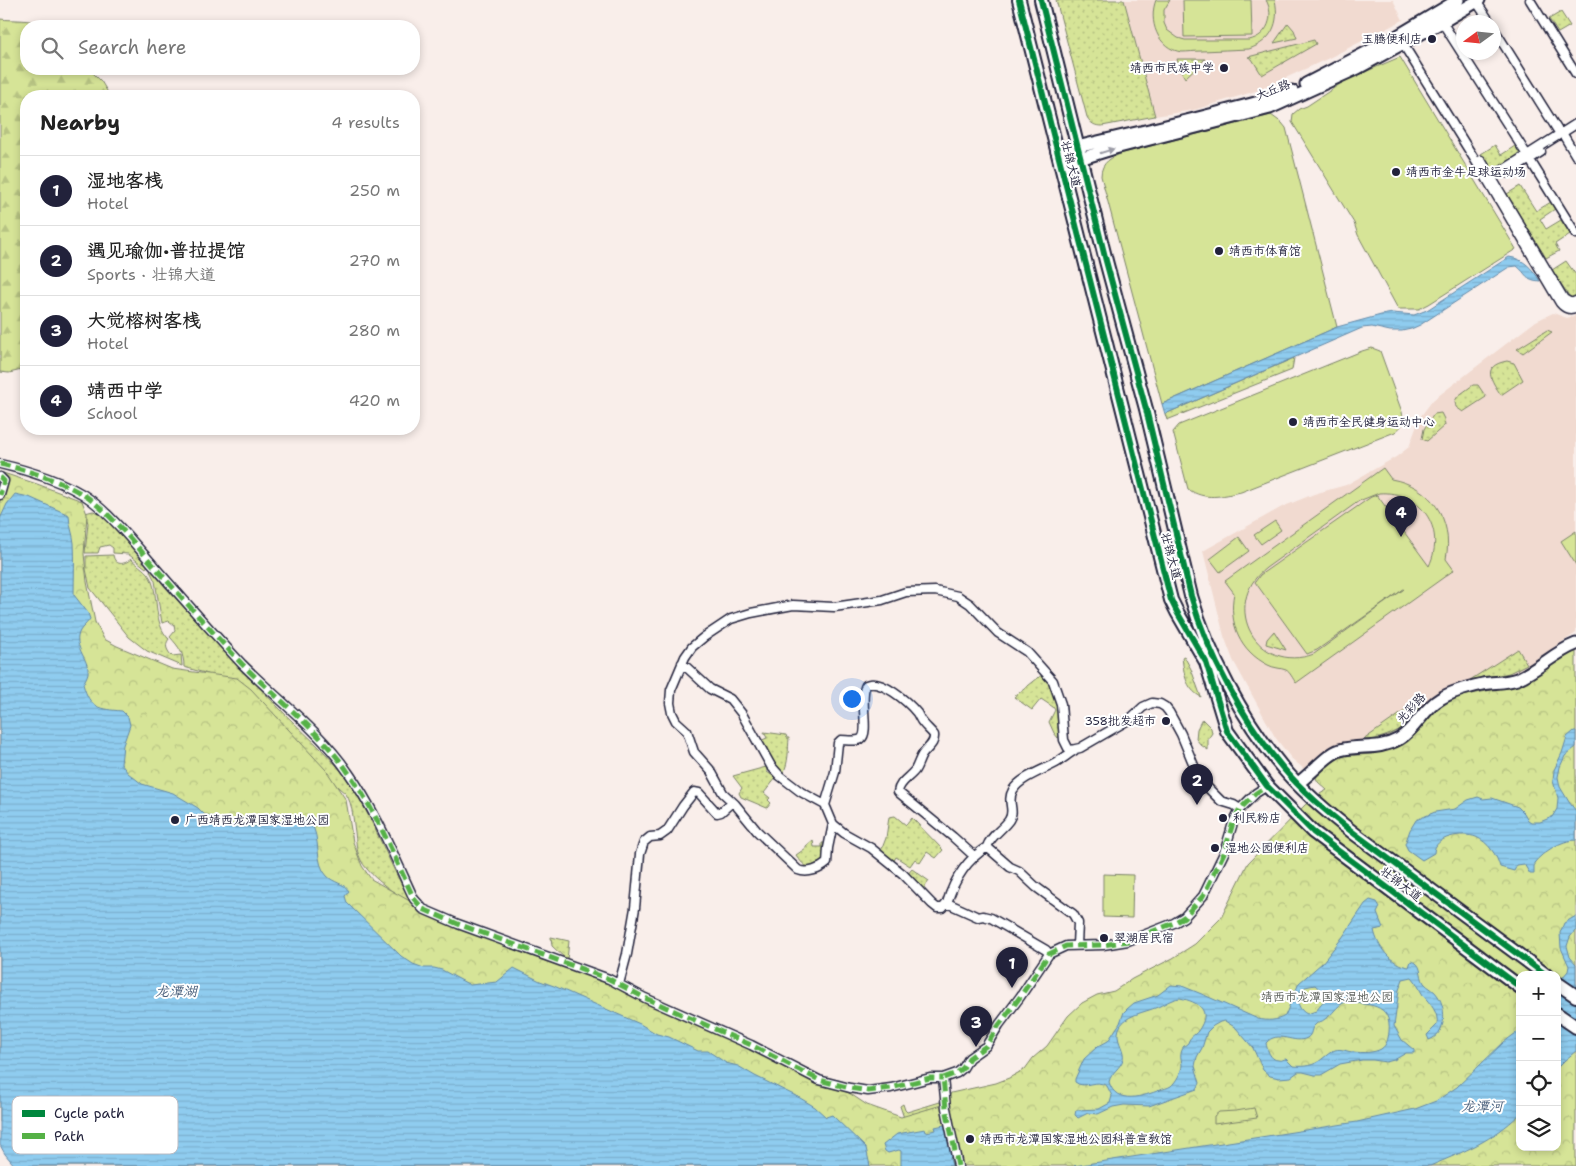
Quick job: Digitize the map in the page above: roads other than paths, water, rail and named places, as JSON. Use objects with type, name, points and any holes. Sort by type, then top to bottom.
[{"type":"main road","name":"壮锦大道","points":[[1018,0],[1171,600],[1206,662],[1228,731],[1267,786],[1313,832],[1516,984]]},
{"type":"main road","name":"壮锦大道","points":[[1041,0],[1198,620],[1222,673],[1252,726],[1282,768],[1329,814],[1542,971]]},
{"type":"main road","name":"大丘路","points":[[1079,153],[1112,138],[1184,122],[1289,92],[1391,40],[1458,0]]},
{"type":"main road","name":"大丘路","points":[[1058,158],[1115,148],[1270,108],[1332,80],[1405,43],[1477,1]]},
{"type":"main road","name":"光彩路","points":[[1298,783],[1338,750],[1377,747],[1400,738],[1409,732],[1430,707],[1446,695],[1483,684],[1506,682],[1518,678],[1576,644]]},
{"type":"main road","points":[[1561,986],[1576,996]]},
{"type":"main road","points":[[1560,1016],[1576,1027]]},
{"type":"street","points":[[1530,0],[1576,74]]},
{"type":"street","points":[[1477,1],[1486,15]]},
{"type":"street","points":[[1442,22],[1576,234]]},
{"type":"street","points":[[1501,40],[1576,156]]},
{"type":"street","points":[[1405,43],[1564,299],[1571,303],[1576,301]]},
{"type":"street","points":[[1490,181],[1529,157],[1576,124]]},
{"type":"street","points":[[1562,135],[1576,129]]},
{"type":"street","points":[[1490,181],[1560,303],[1564,308],[1576,308]]},
{"type":"street","points":[[0,464],[40,475],[90,499],[133,541],[243,665],[333,752],[348,771],[374,813],[414,899],[423,909],[477,932],[619,984],[824,1082],[868,1091],[891,1088],[930,1078],[943,1078],[957,1073],[969,1058],[986,1046],[1049,954],[1066,946],[1103,945],[1128,941],[1174,924],[1184,917],[1203,896],[1224,853],[1233,823],[1240,809],[1256,793],[1267,786]]},
{"type":"street","points":[[0,477],[4,480],[4,484],[0,495]]},
{"type":"street","points":[[833,824],[827,863],[813,870],[801,872],[757,831],[723,793],[711,771],[694,752],[688,734],[676,721],[670,703],[671,690],[682,663],[692,647],[724,623],[743,615],[798,605],[842,606],[882,600],[906,592],[945,592],[958,596],[970,604],[998,633],[1027,652],[1055,684],[1062,704],[1065,744],[1068,748],[1075,750]]},
{"type":"street","points":[[682,663],[710,689],[730,699],[742,714],[771,766],[780,776],[801,792],[825,805],[833,824],[844,833],[871,848],[903,874],[932,904],[941,908],[947,903],[953,885],[959,875],[974,856],[987,846],[1010,818],[1012,812],[1009,798],[1014,788],[1075,750],[1124,723],[1143,707],[1152,704],[1160,704],[1169,712],[1181,734],[1195,768],[1205,784],[1221,801],[1240,809]]},
{"type":"street","points":[[825,805],[835,772],[838,743],[841,740],[854,741],[863,737],[864,690],[868,684],[876,684],[908,702],[921,722],[935,737],[915,770],[899,786],[899,794],[909,800],[974,856]]},
{"type":"street","points":[[619,984],[628,954],[640,854],[644,842],[667,831],[694,792],[699,792],[717,813],[721,812],[732,802]]},
{"type":"street","points":[[987,846],[1010,867],[1019,871],[1036,887],[1073,914],[1078,923],[1077,945]]},
{"type":"street","points":[[947,903],[978,917],[991,918],[1046,950],[1049,954]]},
{"type":"street","points":[[943,1078],[946,1108],[958,1166]]},
{"type":"water","points":[[1509,257],[1527,265],[1540,281],[1529,278],[1517,266],[1509,267],[1411,329],[1390,331],[1372,327],[1362,328],[1165,414],[1162,404],[1337,327],[1381,315],[1393,313],[1414,315],[1427,310]]},
{"type":"water","name":"龙潭湖","points":[[15,494],[29,497],[69,515],[74,543],[74,595],[88,613],[90,619],[82,628],[78,640],[88,668],[88,674],[83,684],[89,698],[96,706],[122,711],[128,717],[130,725],[123,745],[121,764],[128,773],[142,784],[173,793],[198,808],[205,815],[228,822],[235,827],[276,824],[294,815],[307,821],[311,824],[316,835],[320,864],[323,871],[327,876],[347,888],[349,891],[345,896],[347,903],[401,956],[413,964],[424,968],[442,970],[470,985],[497,982],[514,968],[640,1024],[657,1034],[669,1037],[698,1051],[708,1051],[726,1063],[738,1066],[800,1098],[815,1107],[826,1117],[832,1115],[866,1148],[870,1166],[15,1166],[0,1145],[0,519],[7,504]]},
{"type":"water","points":[[1576,731],[1576,747],[1565,756],[1558,777],[1560,787],[1576,811],[1576,840],[1558,844],[1542,855],[1534,863],[1534,874],[1530,874],[1524,864],[1517,865],[1514,871],[1500,867],[1497,858],[1488,846],[1476,837],[1457,835],[1444,839],[1435,847],[1434,853],[1422,860],[1408,850],[1405,844],[1416,820],[1435,812],[1455,809],[1468,800],[1478,797],[1483,799],[1492,798],[1518,807],[1531,822],[1540,822],[1552,817],[1557,809],[1558,798],[1553,781],[1554,770],[1567,737]]},
{"type":"water","points":[[1370,900],[1377,902],[1380,907],[1377,913],[1383,928],[1374,930],[1378,942],[1386,954],[1396,963],[1409,967],[1411,961],[1415,962],[1419,967],[1422,980],[1438,996],[1443,1008],[1442,1027],[1435,1037],[1429,1040],[1427,1035],[1437,1025],[1437,1016],[1412,977],[1403,979],[1399,990],[1394,1026],[1402,1040],[1414,1050],[1414,1053],[1406,1053],[1386,1062],[1362,1060],[1340,1064],[1321,1075],[1298,1072],[1291,1077],[1279,1078],[1270,1076],[1263,1070],[1253,1048],[1236,1028],[1225,1021],[1213,1026],[1207,1032],[1195,1066],[1200,1083],[1197,1089],[1149,1106],[1124,1105],[1113,1107],[1098,1114],[1088,1113],[1078,1118],[1075,1115],[1076,1110],[1099,1109],[1110,1103],[1112,1096],[1107,1086],[1098,1083],[1083,1085],[1075,1082],[1075,1079],[1084,1059],[1097,1047],[1108,1041],[1120,1023],[1124,1012],[1134,1003],[1158,995],[1171,985],[1182,986],[1258,1019],[1272,1020],[1282,1018],[1285,1016],[1299,983],[1322,963],[1365,904]],"holes":[[[1315,985],[1324,993],[1326,999],[1316,1011],[1307,1014],[1299,1006],[1298,994],[1305,987]],[[1180,998],[1193,1002],[1204,1012],[1204,1018],[1198,1031],[1183,1047],[1181,1055],[1182,1067],[1177,1079],[1170,1087],[1146,1095],[1124,1097],[1118,1094],[1109,1082],[1123,1059],[1118,1037],[1120,1027],[1132,1016]],[[1343,1003],[1370,1005],[1382,1010],[1389,1022],[1388,1037],[1383,1047],[1378,1050],[1361,1053],[1340,1049],[1335,1050],[1316,1063],[1305,1066],[1293,1066],[1286,1059],[1275,1060],[1271,1056],[1266,1043],[1271,1039],[1276,1037],[1297,1040],[1307,1038],[1316,1024],[1328,1017]]]},
{"type":"water","points":[[1576,916],[1576,930],[1570,937],[1567,946],[1570,957],[1576,964],[1576,1051],[1561,1064],[1561,979],[1568,971],[1569,966],[1561,948],[1560,933],[1564,923]]},
{"type":"water","name":"龙潭河","points":[[1516,1033],[1516,1118],[1488,1138],[1430,1166],[1074,1166],[1357,1122],[1415,1109],[1436,1101],[1457,1087]]},
{"type":"water","points":[[944,1125],[947,1128],[952,1166],[901,1166],[901,1151],[888,1153],[885,1151],[883,1145],[897,1134],[925,1129],[926,1132],[936,1130],[935,1127]]},
{"type":"place","name":"玉腾便利店","points":[[1432,39]]},
{"type":"place","name":"靖西市民族中学","points":[[1224,68]]},
{"type":"place","name":"靖西市金牛足球运动场","points":[[1396,172]]},
{"type":"place","name":"靖西市体育馆","points":[[1219,251]]},
{"type":"place","name":"靖西市全民健身运动中心","points":[[1293,422]]},
{"type":"place","name":"靖西中学","points":[[1401,537]]},
{"type":"place","name":"358批发超市","points":[[1166,721]]},
{"type":"place","name":"遇见瑜伽·普拉提馆","points":[[1197,805]]},
{"type":"place","name":"利民粉店","points":[[1223,818]]},
{"type":"place","name":"广西靖西龙潭国家湿地公园","points":[[175,820]]},
{"type":"place","name":"湿地公园便利店","points":[[1215,848]]},
{"type":"place","name":"翠湖居民宿","points":[[1104,938]]},
{"type":"place","name":"湿地客栈","points":[[1012,988]]},
{"type":"place","name":"大觉榕树客栈","points":[[976,1047]]},
{"type":"place","name":"靖西市龙潭国家湿地公园科普宣教馆","points":[[970,1139]]},
{"type":"park label","name":"靖西市龙潭国家湿地公园","points":[[1327,997]]}]
